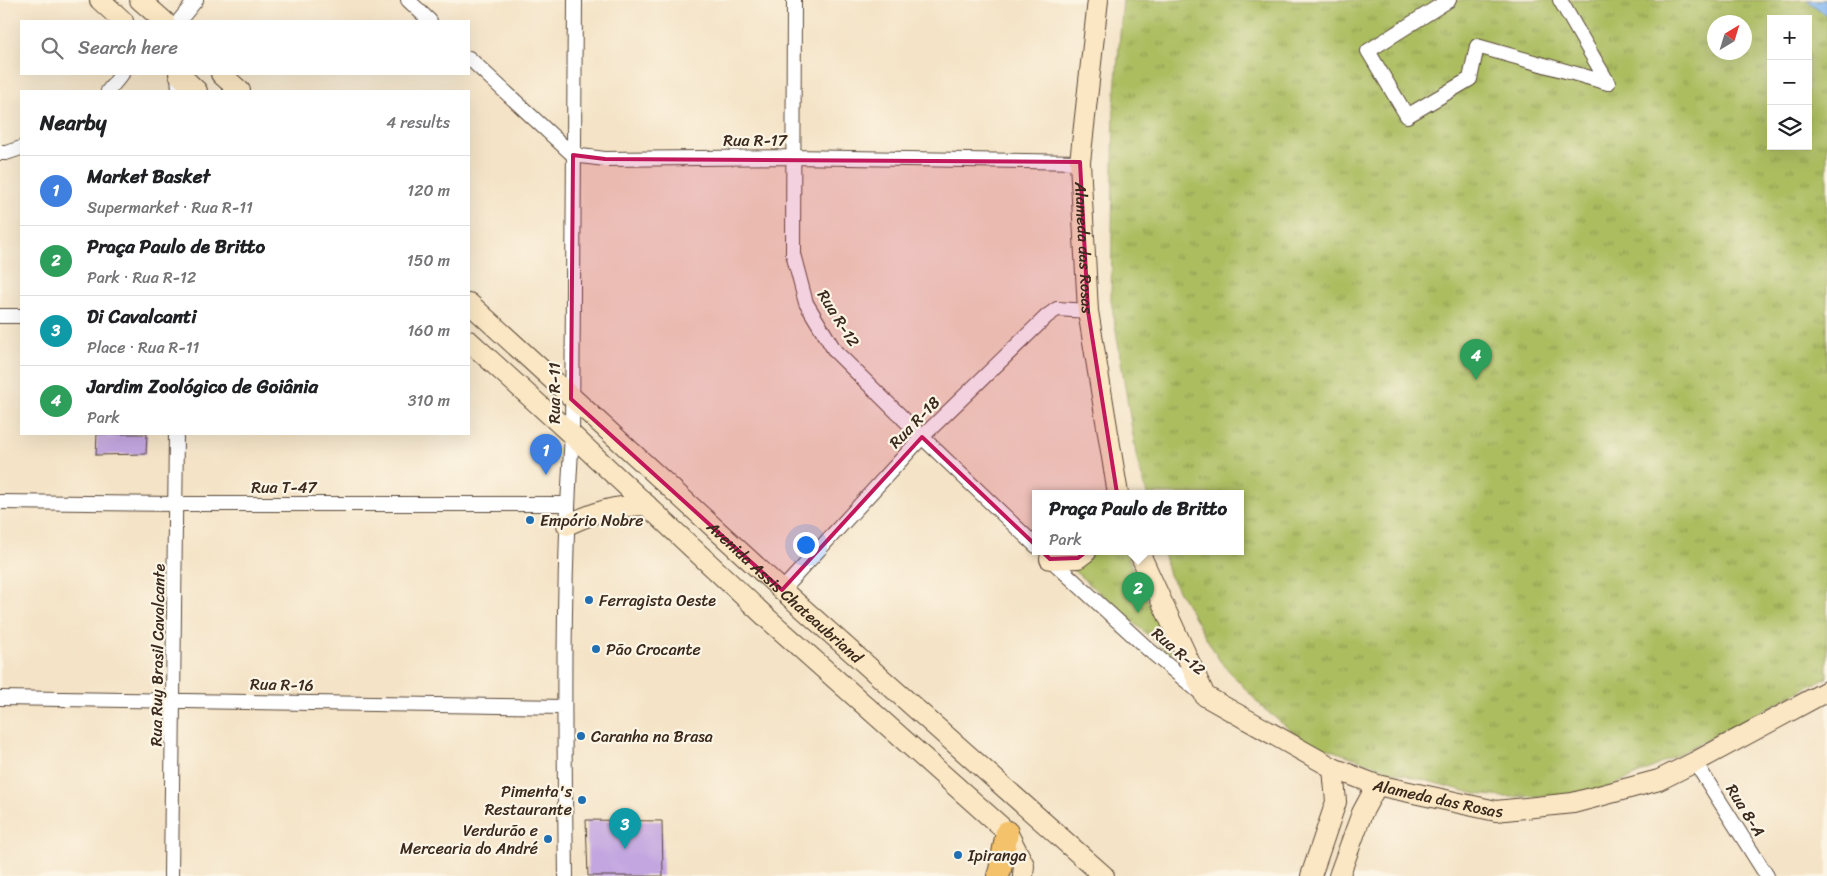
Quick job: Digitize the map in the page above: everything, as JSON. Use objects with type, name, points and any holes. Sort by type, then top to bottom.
[{"type":"main road","points":[[100,0],[121,20]]},
{"type":"main road","name":"Alameda das Rosas","points":[[1098,0],[1080,162],[1088,311],[1117,490]]},
{"type":"main road","points":[[180,75],[196,90]]},
{"type":"main road","points":[[222,75],[239,90]]},
{"type":"main road","name":"Avenida Assis Chateaubriand","points":[[470,305],[782,590],[1104,876]]},
{"type":"main road","name":"Avenida Assis Chateaubriand","points":[[470,342],[766,618],[1007,832],[1024,865],[1024,876]]},
{"type":"main road","points":[[566,525],[607,508],[647,505]]},
{"type":"main road","points":[[1060,555],[1078,558],[1082,555]]},
{"type":"main road","points":[[1139,555],[1204,696]]},
{"type":"main road","name":"Alameda das Rosas","points":[[1204,696],[1333,768],[1377,784],[1496,811],[1573,803],[1659,780],[1827,691]]},
{"type":"main road","points":[[1311,876],[1336,802],[1333,768]]},
{"type":"main road","points":[[1339,876],[1362,813],[1377,784]]},
{"type":"main road","points":[[1336,802],[1346,804],[1362,813]]},
{"type":"main road","points":[[998,876],[1007,832]]},
{"type":"street","points":[[179,20],[196,0]]},
{"type":"street","points":[[408,0],[429,20]]},
{"type":"street","name":"Rua R-11","points":[[566,876],[563,707],[566,525],[572,435],[575,0]]},
{"type":"street","name":"Rua R-12","points":[[794,0],[793,254],[806,303],[835,351],[1032,542]]},
{"type":"street","points":[[1449,0],[1368,51],[1407,116],[1470,79],[1477,46],[1608,83],[1560,0]]},
{"type":"street","points":[[470,59],[573,155]]},
{"type":"street","points":[[109,90],[121,75]]},
{"type":"street","points":[[179,75],[179,90]]},
{"type":"street","points":[[0,153],[20,148]]},
{"type":"street","name":"Rua R-17","points":[[573,155],[605,158],[792,157],[1080,162]]},
{"type":"street","name":"Rua R-18","points":[[782,590],[922,437],[1047,316],[1057,309],[1088,311]]},
{"type":"street","points":[[0,316],[20,316]]},
{"type":"street","name":"Rua Ruy Brasil Cavalcante","points":[[171,876],[176,435]]},
{"type":"street","name":"Rua T-47","points":[[0,502],[567,504]]},
{"type":"street","name":"Rua R-12","points":[[1045,555],[1148,649],[1204,696]]},
{"type":"street","name":"Rua R-16","points":[[0,698],[563,707]]},
{"type":"street","name":"Rua 8-A","points":[[1696,762],[1768,876]]},
{"type":"highlighted area","points":[[573,155],[605,159],[1080,162],[1088,311],[1120,512],[1098,543],[1078,558],[1050,559],[922,437],[782,590],[571,399]]},
{"type":"green space","points":[[1123,0],[1827,0],[1827,677],[1654,767],[1610,787],[1560,796],[1503,797],[1476,794],[1394,772],[1303,740],[1263,708],[1220,661],[1169,575],[1164,555],[1244,555],[1244,490],[1146,490],[1137,460],[1111,300],[1114,104]]},
{"type":"green space","points":[[1092,555],[1127,555],[1173,657],[1072,569]]},
{"type":"water","points":[[1807,0],[1827,0],[1827,16]]},
{"type":"building","points":[[97,435],[147,435],[146,454],[96,455]]},
{"type":"building","points":[[586,820],[662,821],[663,876],[588,876]]},
{"type":"place","name":"Jardim Zoológico de Goiânia","points":[[1476,380]]},
{"type":"place","name":"Market Basket","points":[[546,475]]},
{"type":"place","name":"Empório Nobre","points":[[530,520]]},
{"type":"place","name":"Ferragista Oeste","points":[[589,600]]},
{"type":"place","name":"Praça Paulo de Britto","points":[[1138,613]]},
{"type":"place","name":"Pão Crocante","points":[[596,649]]},
{"type":"place","name":"Caranha na Brasa","points":[[581,736]]},
{"type":"place","name":"Pimenta's Restaurante","points":[[582,800]]},
{"type":"place","name":"Verdurão e Mercearia do André","points":[[548,839]]},
{"type":"place","name":"Di Cavalcanti","points":[[625,849]]},
{"type":"place","name":"Ipiranga","points":[[958,855]]}]
